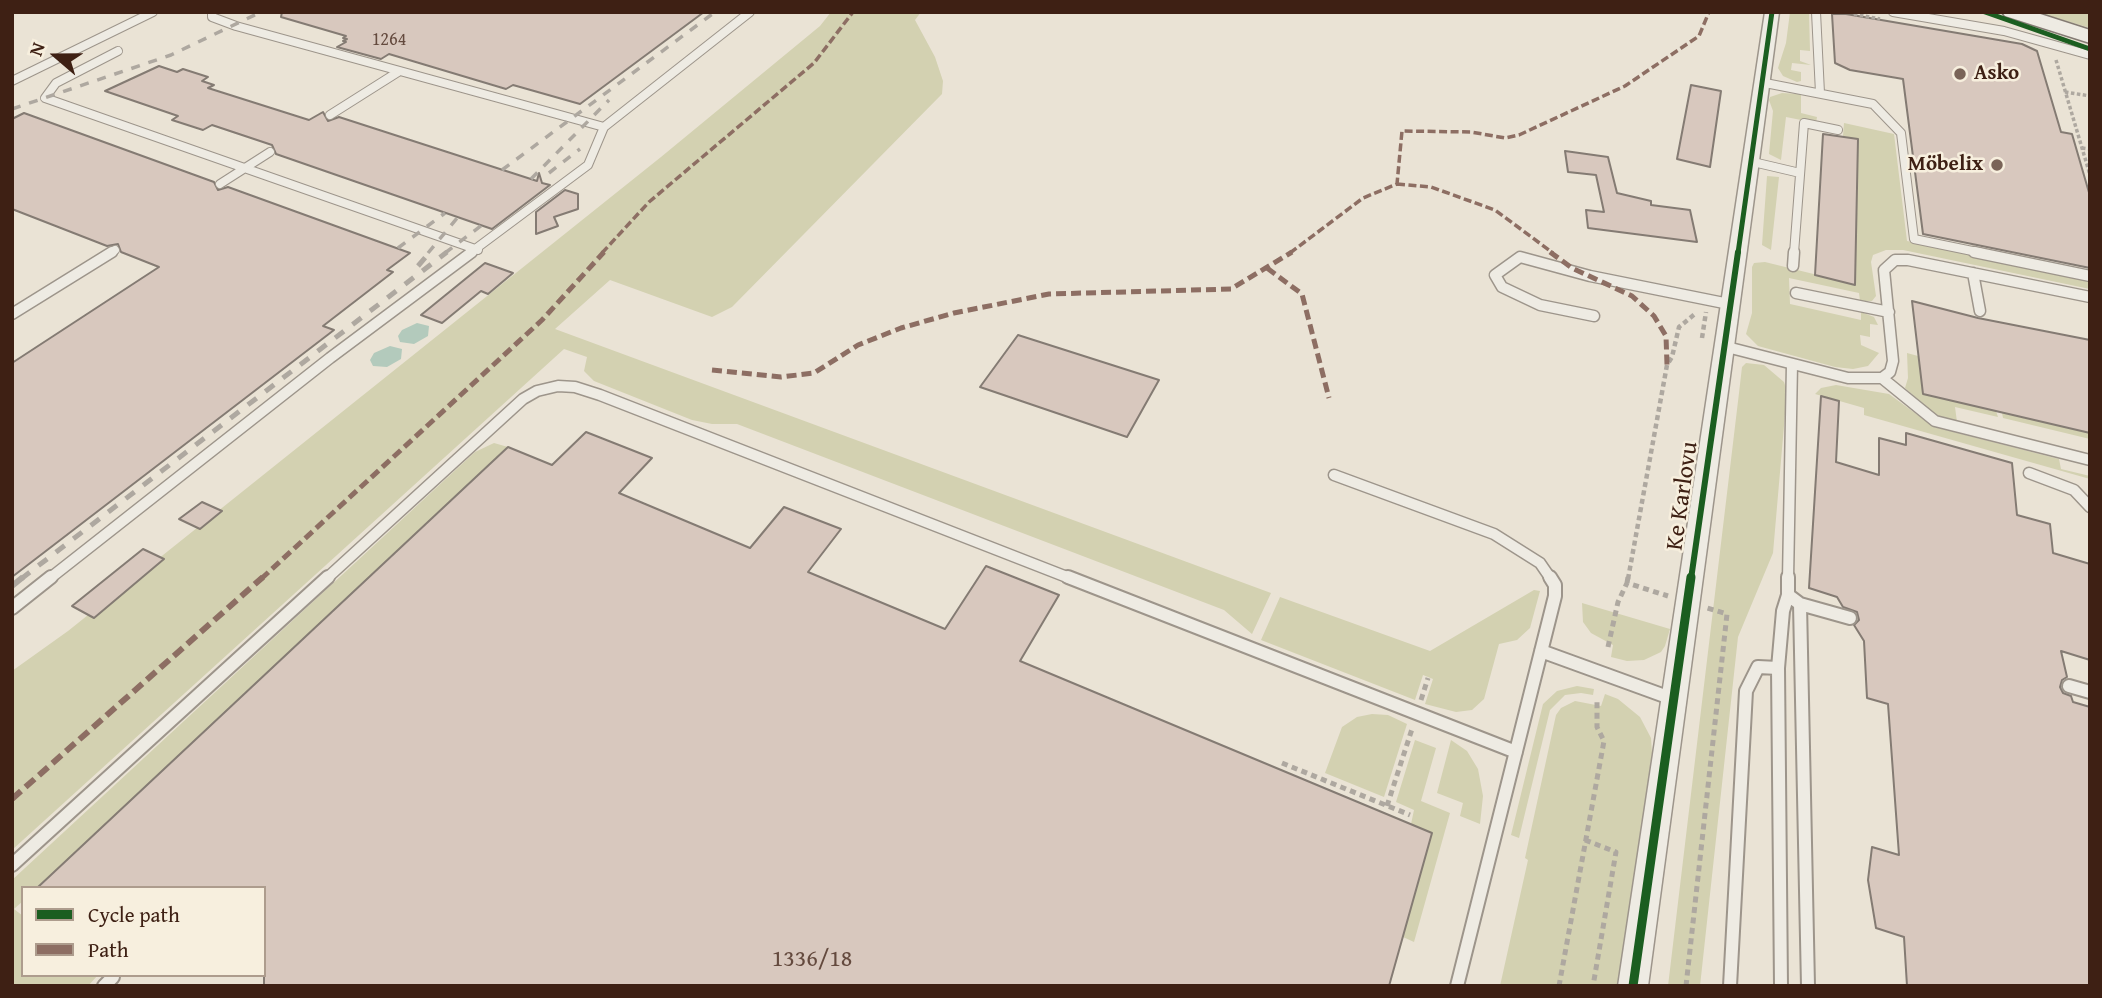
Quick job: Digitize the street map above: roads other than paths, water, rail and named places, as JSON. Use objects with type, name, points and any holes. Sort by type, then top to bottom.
[{"type":"street","name":"Ke Karlovu","points":[[1633,986],[1674,699],[1713,342],[1729,304],[1772,12]]},
{"type":"street","points":[[2012,12],[2090,37]]},
{"type":"lane","points":[[12,81],[153,12]]},
{"type":"lane","points":[[212,12],[212,16],[227,23],[604,127]]},
{"type":"lane","points":[[12,608],[330,358],[478,250],[588,165],[604,127],[750,12]]},
{"type":"lane","points":[[1816,12],[1820,93]]},
{"type":"lane","points":[[1893,12],[2004,31],[2090,55]]},
{"type":"lane","points":[[118,51],[56,83],[45,98],[478,250]]},
{"type":"lane","points":[[330,114],[398,72]]},
{"type":"lane","points":[[1760,82],[1873,104],[1885,114],[1901,133],[1914,239],[2090,276]]},
{"type":"lane","points":[[1793,266],[1804,123],[1838,130]]},
{"type":"lane","points":[[220,184],[270,152]]},
{"type":"lane","points":[[1749,161],[1800,173]]},
{"type":"lane","points":[[12,314],[115,250]]},
{"type":"lane","points":[[1594,316],[1539,305],[1502,287],[1495,275],[1520,257],[1590,276],[1729,304]]},
{"type":"lane","points":[[1713,342],[1848,379],[1882,378],[1891,372],[1893,361],[1884,270],[1895,260],[1908,260],[2090,297]]},
{"type":"lane","points":[[1973,273],[1980,311]]},
{"type":"lane","points":[[1796,293],[1889,312]]},
{"type":"lane","points":[[1781,986],[1778,668],[1783,611],[1788,595],[1792,364]]},
{"type":"lane","points":[[1882,378],[1935,421],[2090,460]]},
{"type":"lane","points":[[12,865],[523,399],[537,391],[558,386],[575,387],[600,395],[1516,752]]},
{"type":"lane","points":[[2029,473],[2074,490],[2090,507]]},
{"type":"lane","points":[[1334,475],[1494,534],[1540,563],[1550,574],[1556,592],[1457,986]]},
{"type":"lane","points":[[1788,595],[1800,604],[1850,618]]},
{"type":"lane","points":[[1800,604],[1808,986]]},
{"type":"lane","points":[[1541,651],[1674,699]]},
{"type":"lane","points":[[1730,986],[1746,691],[1758,667],[1778,668]]},
{"type":"lane","points":[[2070,686],[2090,692]]},
{"type":"railway","points":[[12,109],[171,55],[261,12]]},
{"type":"railway","points":[[502,170],[715,12]]},
{"type":"railway","points":[[531,179],[609,100]]},
{"type":"railway","points":[[549,173],[580,149]]},
{"type":"railway","points":[[398,248],[445,213]]},
{"type":"railway","points":[[428,253],[458,217]]},
{"type":"railway","points":[[445,253],[482,225]]},
{"type":"railway","points":[[418,266],[430,252]]},
{"type":"railway","points":[[21,579],[447,252]]},
{"type":"railway","points":[[12,586],[23,577]]},
{"type":"place","name":"Asko","points":[[1960,74]]},
{"type":"place","name":"Möbelix","points":[[1997,165]]}]
